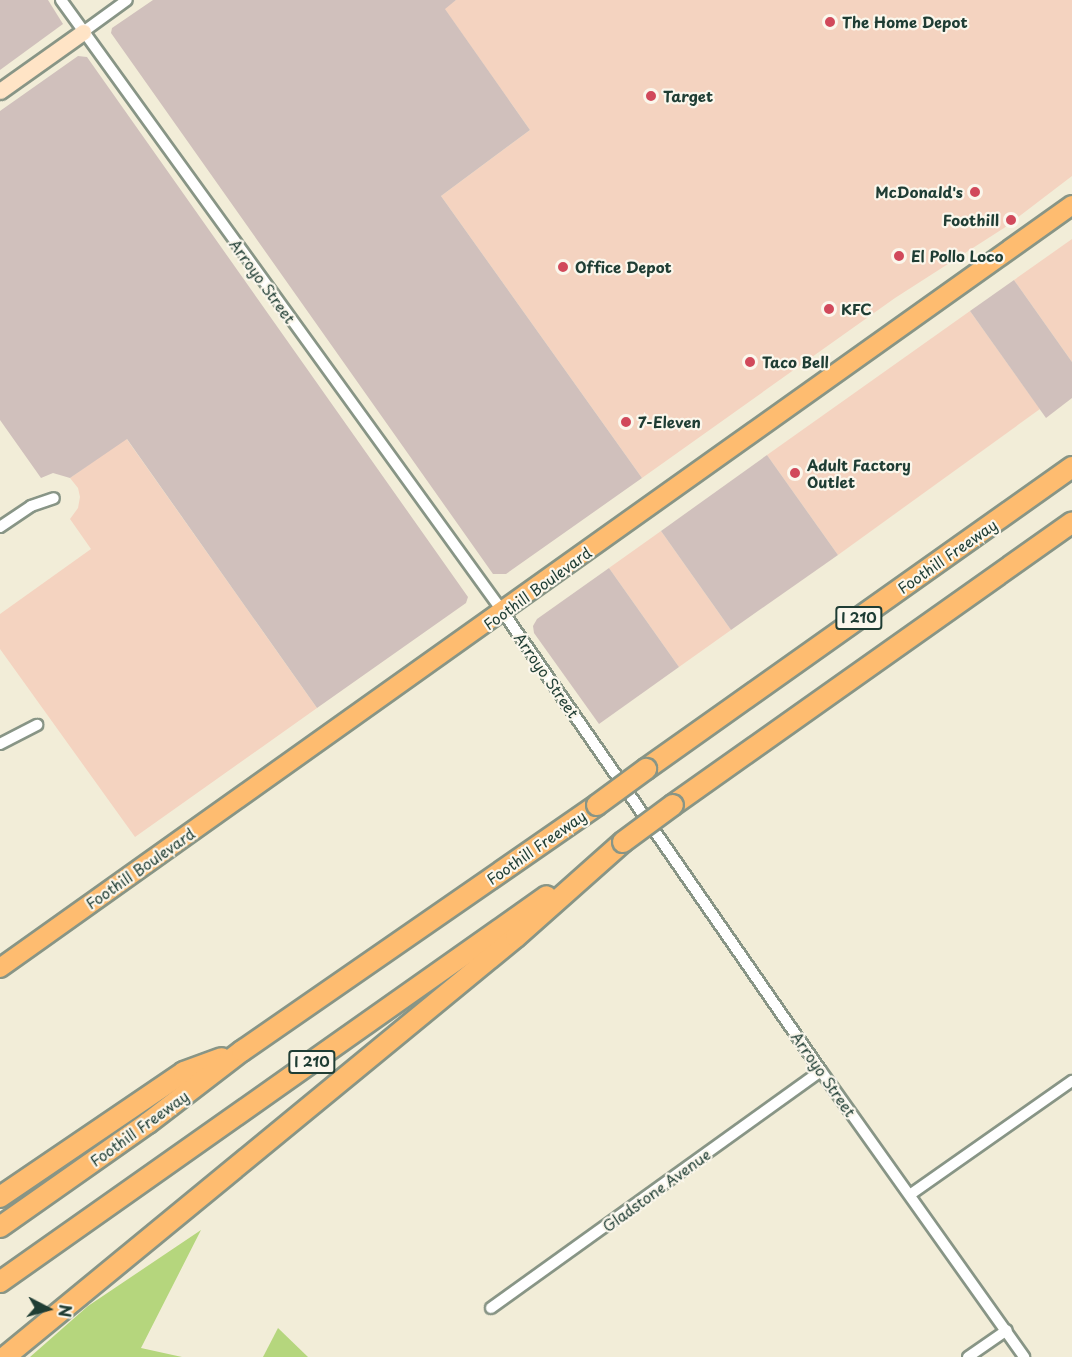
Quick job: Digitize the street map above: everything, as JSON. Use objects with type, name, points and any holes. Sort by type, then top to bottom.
[{"type":"highway","name":"Foothill Freeway","points":[[0,1227],[148,1123],[242,1051],[597,805],[1072,467]]},
{"type":"highway","name":"I 210","points":[[0,1282],[1072,523]]},
{"type":"highway","points":[[5,1357],[516,937],[623,842]]},
{"type":"highway","points":[[0,1197],[184,1072],[242,1051]]},
{"type":"main road","name":"Foothill Boulevard","points":[[0,968],[1072,205]]},
{"type":"street","name":"Arroyo Street","points":[[61,0],[503,612],[821,1071],[911,1194],[1024,1357]]},
{"type":"street","points":[[0,91],[127,0]]},
{"type":"street","points":[[0,527],[31,506],[54,498]]},
{"type":"street","points":[[0,744],[37,725]]},
{"type":"street","name":"Gladstone Avenue","points":[[490,1308],[821,1071]]},
{"type":"street","points":[[911,1194],[1072,1081]]},
{"type":"street","points":[[968,1357],[1007,1330]]},
{"type":"shaded area","points":[[0,0],[48,0],[63,24],[0,70]]},
{"type":"shaded area","points":[[153,0],[456,0],[445,9],[530,130],[441,196],[642,478],[506,574],[493,574],[111,33],[112,28]]},
{"type":"shaded area","points":[[456,0],[1072,0],[1072,176],[1004,228],[895,298],[642,478],[441,196],[530,130],[444,8]]},
{"type":"shaded area","points":[[78,56],[87,57],[468,597],[466,603],[317,708],[127,439],[70,478],[53,473],[41,478],[0,420],[0,111]]},
{"type":"shaded area","points":[[1072,239],[1072,362],[1014,280]]},
{"type":"shaded area","points":[[1014,280],[1072,362],[1072,398],[1046,418],[970,311]]},
{"type":"shaded area","points":[[970,311],[1040,409],[838,555],[767,455]]},
{"type":"shaded area","points":[[126,438],[317,708],[135,837],[0,649],[0,614],[91,549],[70,519],[78,508],[80,497],[78,488],[70,478]]},
{"type":"shaded area","points":[[767,455],[838,555],[731,630],[661,531]]},
{"type":"shaded area","points":[[661,531],[731,630],[679,667],[609,568]]},
{"type":"shaded area","points":[[609,568],[679,667],[599,724],[534,633],[533,626],[537,619]]},
{"type":"green space","points":[[201,1230],[141,1348],[182,1357],[30,1357],[88,1306]]},
{"type":"green space","points":[[278,1328],[308,1357],[263,1357]]},
{"type":"place","name":"The Home Depot","points":[[830,22]]},
{"type":"place","name":"Target","points":[[651,96]]},
{"type":"place","name":"McDonald's","points":[[975,192]]},
{"type":"place","name":"Foothill","points":[[1011,220]]},
{"type":"place","name":"El Pollo Loco","points":[[899,256]]},
{"type":"place","name":"Office Depot","points":[[563,267]]},
{"type":"place","name":"KFC","points":[[829,309]]},
{"type":"place","name":"Taco Bell","points":[[750,362]]},
{"type":"place","name":"7-Eleven","points":[[626,422]]},
{"type":"place","name":"Adult Factory Outlet","points":[[795,473]]}]
